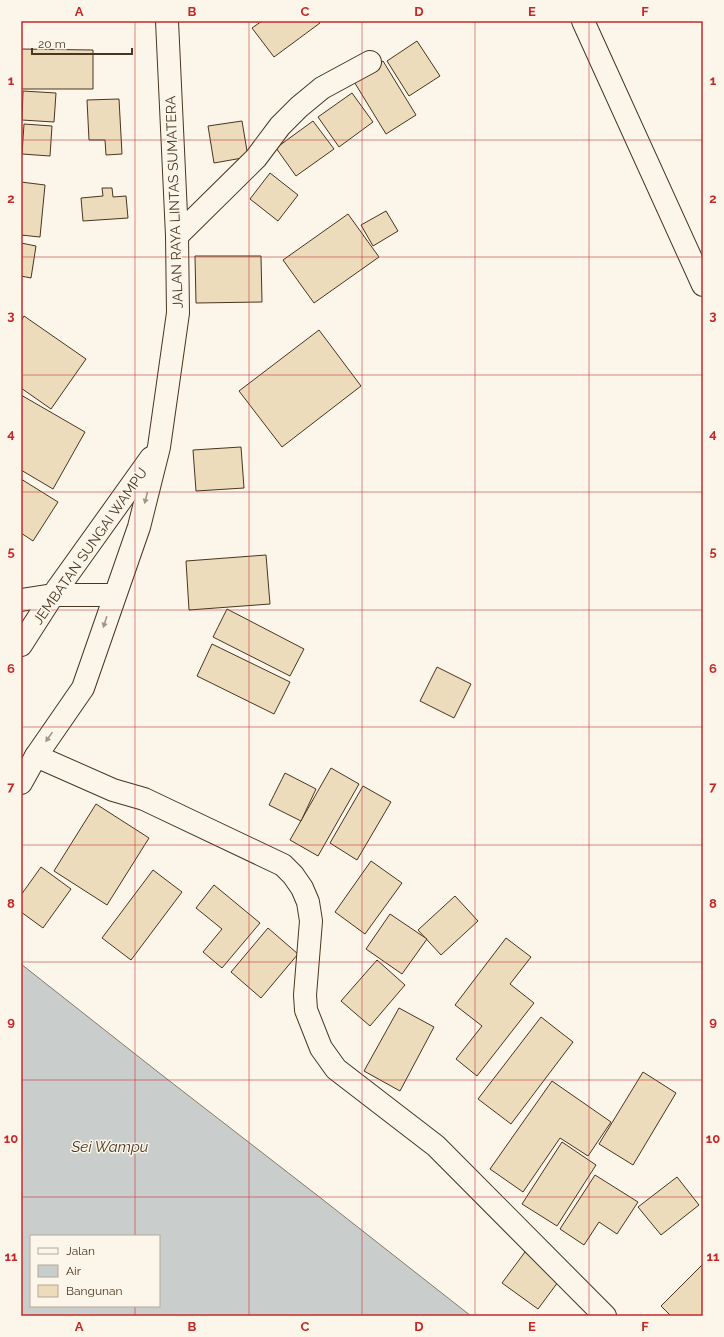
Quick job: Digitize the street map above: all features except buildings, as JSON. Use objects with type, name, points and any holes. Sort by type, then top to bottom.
[{"type":"main road","name":"JALAN RAYA LINTAS SUMATERA","points":[[21,783],[36,756],[83,688],[138,527],[159,447],[178,313],[177,236],[167,21]]},
{"type":"main road","points":[[583,21],[703,285]]},
{"type":"main road","points":[[177,236],[256,158],[280,126],[299,107],[322,88],[370,62]]},
{"type":"main road","name":"JEMBATAN SUNGAI WAMPU","points":[[21,645],[53,595],[159,447]]},
{"type":"main road","points":[[21,600],[53,595],[114,595]]},
{"type":"main road","points":[[36,756],[113,790],[144,799],[283,866],[288,870],[297,881],[308,902],[311,921],[305,995],[306,1010],[321,1048],[336,1069],[436,1146],[605,1316]]},
{"type":"water","name":"Sei Wampu","points":[[21,964],[158,1072],[471,1316],[21,1316]]}]
